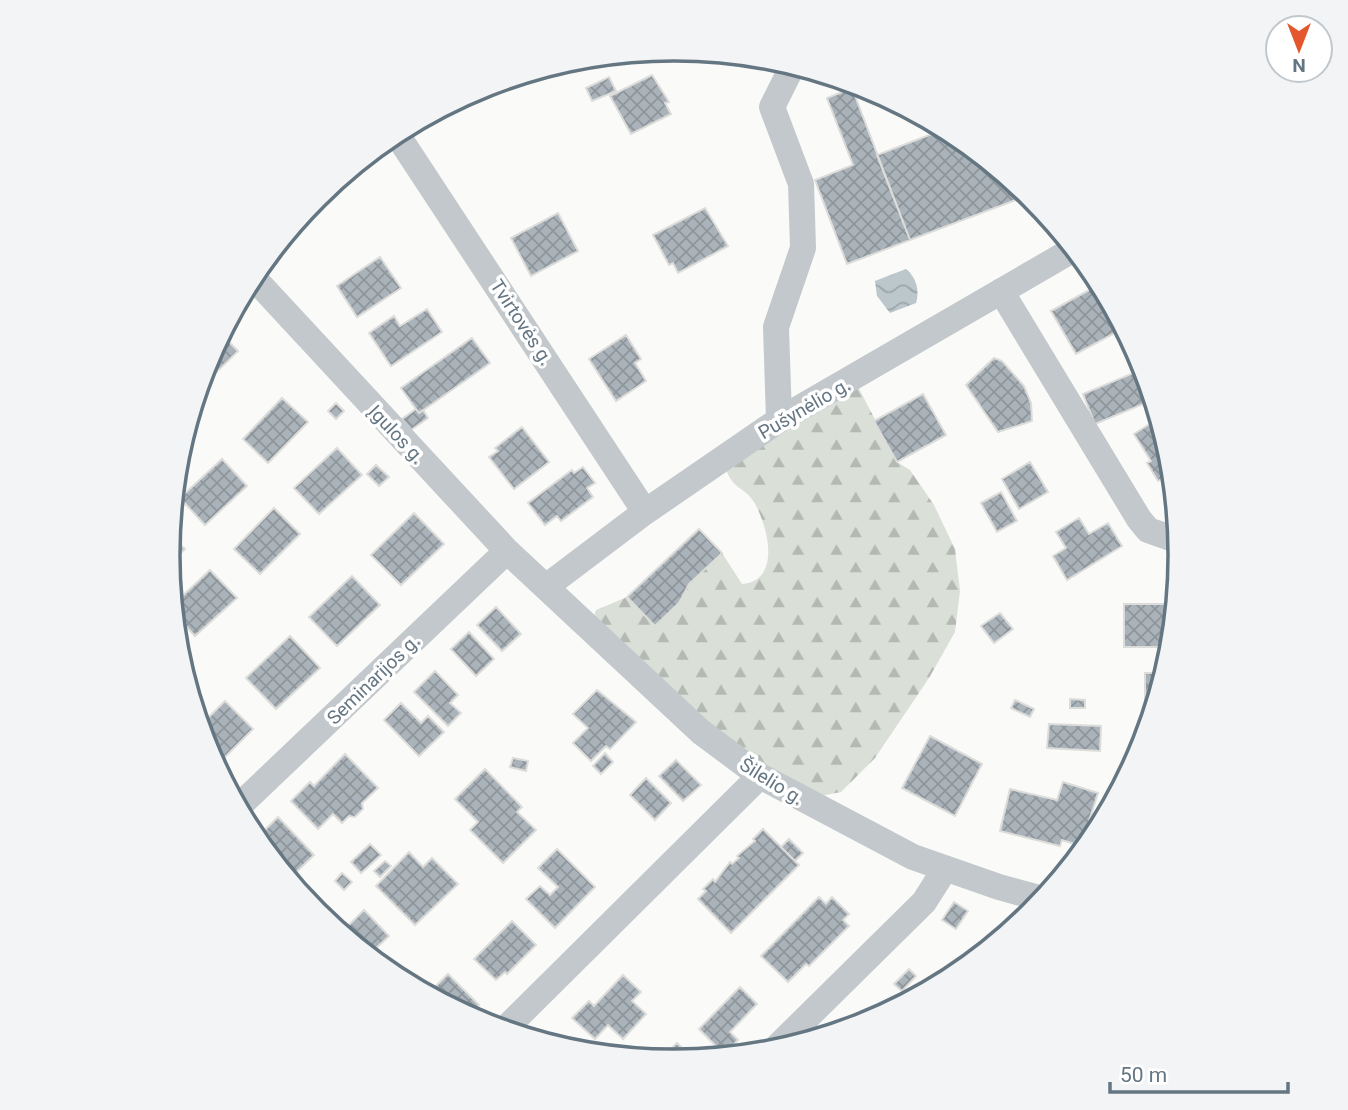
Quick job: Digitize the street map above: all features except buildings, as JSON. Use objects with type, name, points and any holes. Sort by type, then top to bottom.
[{"type":"street","points":[[779,420],[776,327],[803,248],[801,184],[772,107],[788,75]]},
{"type":"street","name":"Tvirtovės g.","points":[[402,143],[645,512]]},
{"type":"street","name":"Pušynėlio g.","points":[[547,586],[645,512],[779,420],[1066,254]]},
{"type":"street","name":"Įgulos g.","points":[[260,285],[507,551],[547,586]]},
{"type":"street","points":[[1001,291],[1139,519],[1147,530],[1167,537]]},
{"type":"street","name":"Seminarijos g.","points":[[245,800],[507,551]]},
{"type":"street","name":"Šilelio g.","points":[[547,586],[701,732],[760,776],[913,857],[1031,895]]},
{"type":"street","points":[[512,1022],[760,776]]},
{"type":"street","points":[[790,1035],[925,902],[945,869]]},
{"type":"green space","points":[[854,379],[897,462],[910,470],[934,505],[955,549],[960,591],[955,632],[929,678],[875,758],[841,792],[800,800],[590,627],[596,610],[627,597],[655,626],[679,603],[689,584],[722,553],[742,584],[755,581],[763,573],[767,563],[764,525],[754,502],[735,484],[726,469]]},
{"type":"water","points":[[906,269],[916,284],[916,303],[890,313],[877,296],[875,281]]}]
